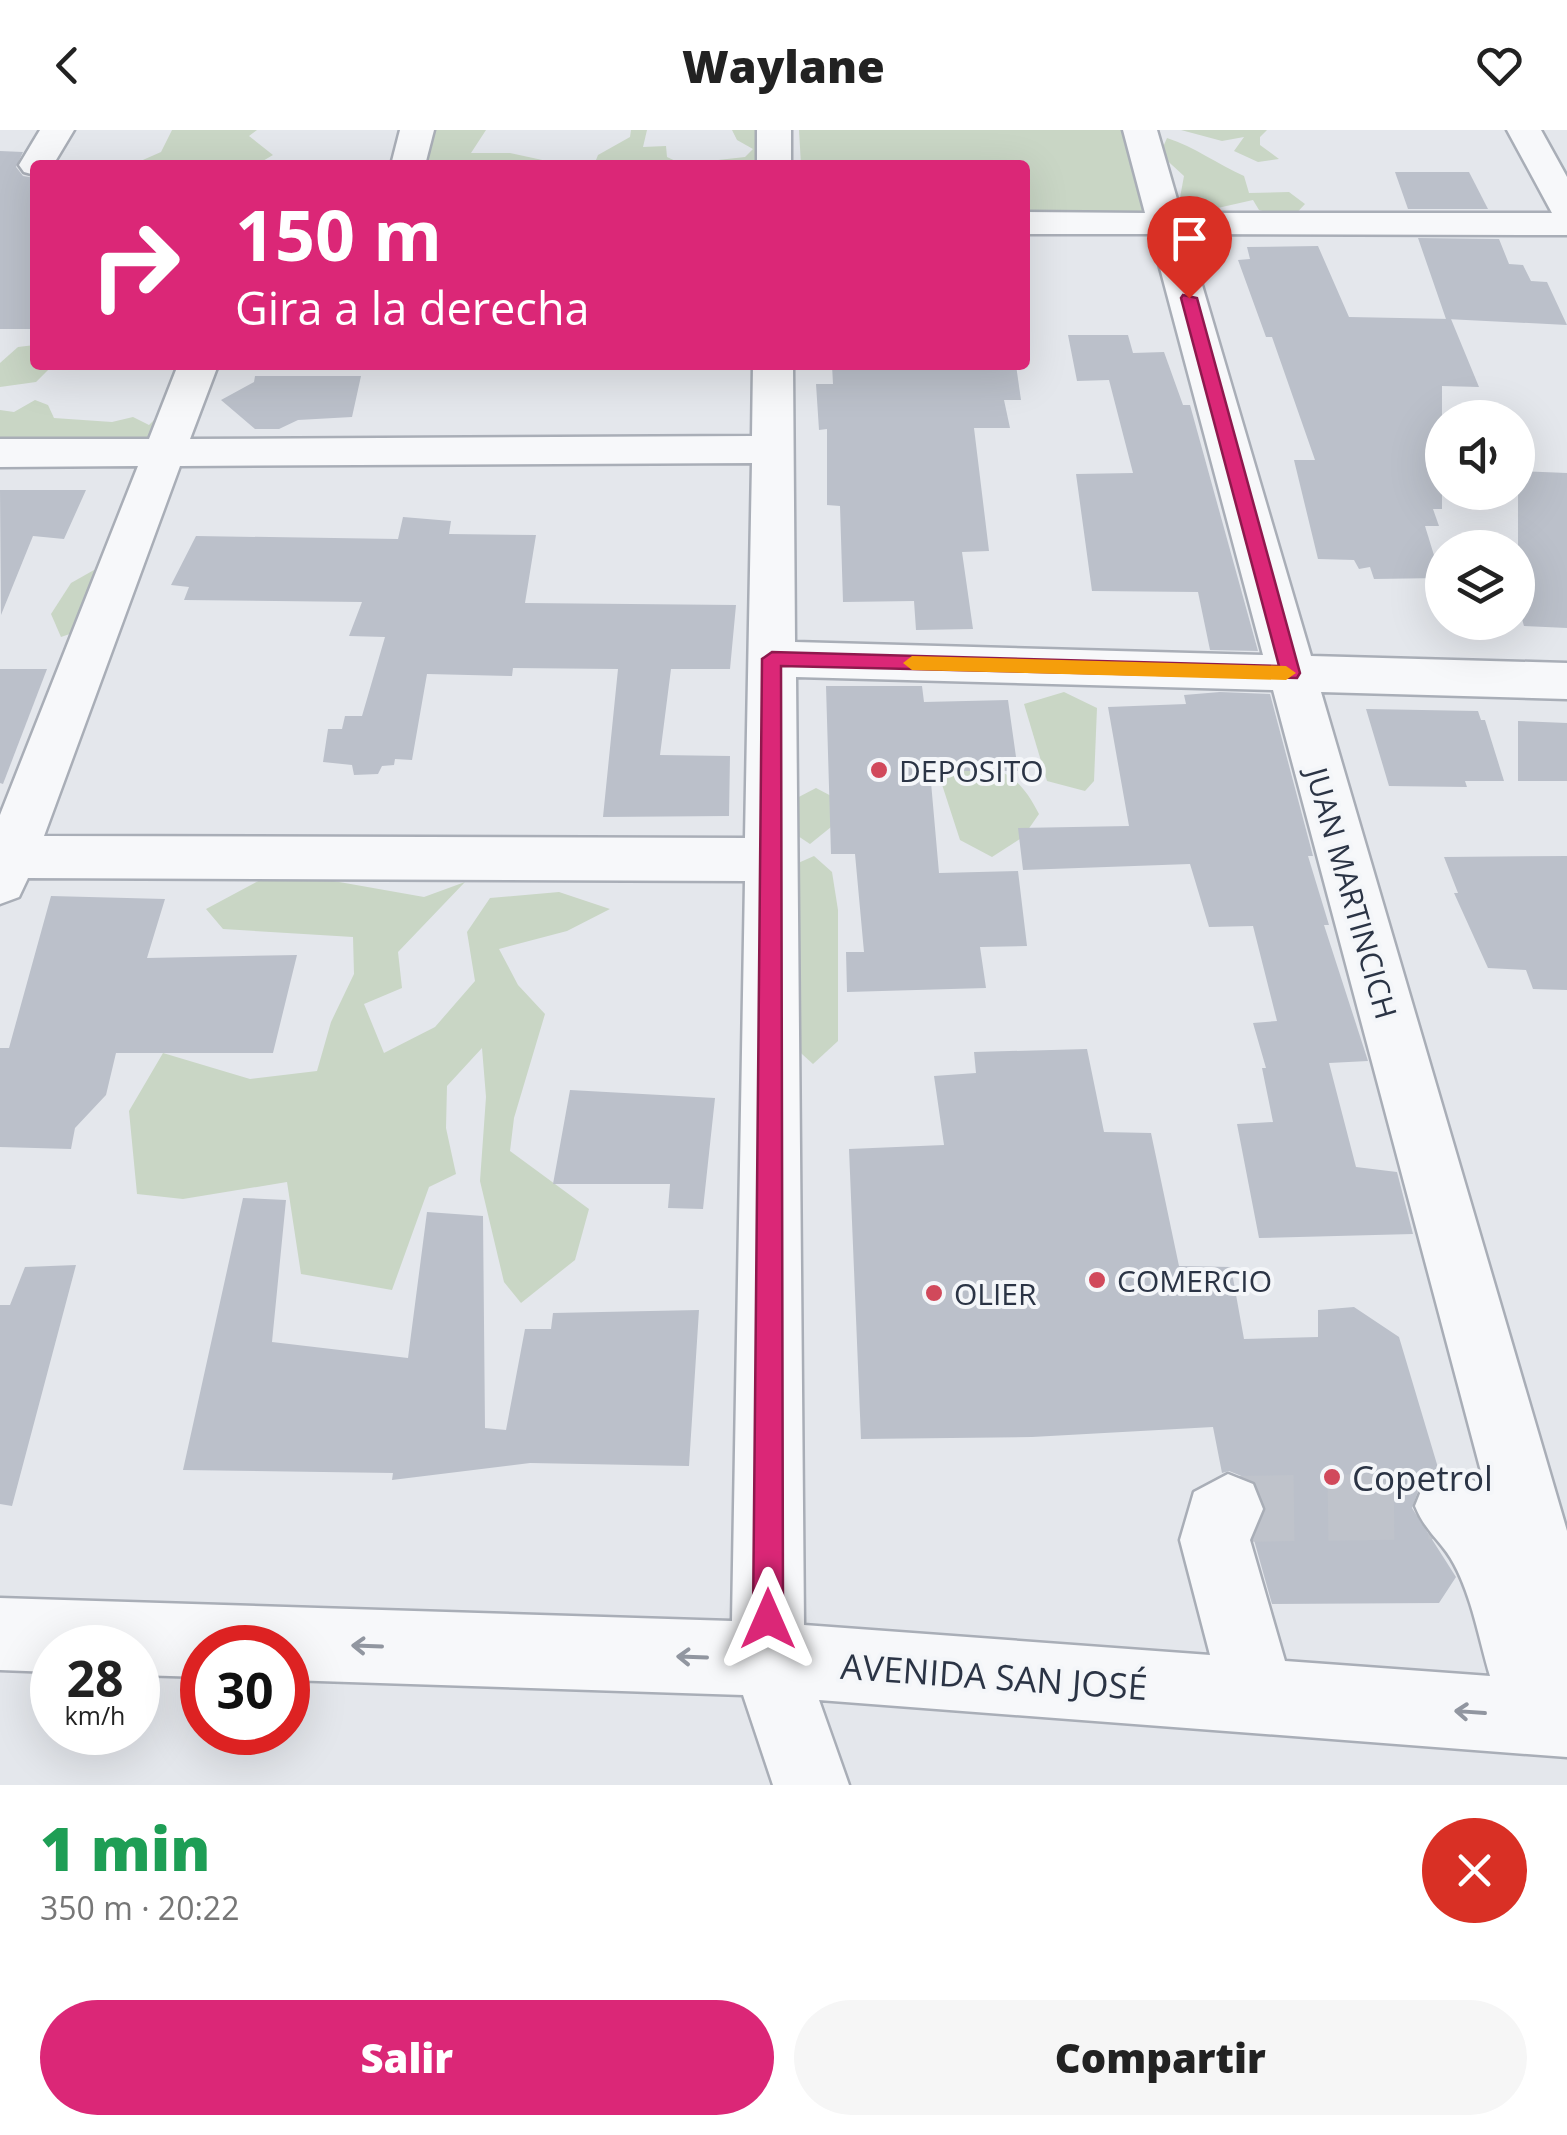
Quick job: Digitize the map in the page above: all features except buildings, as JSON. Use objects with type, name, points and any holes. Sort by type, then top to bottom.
[{"type":"street","points":[[39,160],[57,130]]},
{"type":"street","points":[[409,160],[417,130]]},
{"type":"street","points":[[774,130],[774,160]]},
{"type":"street","name":"JUAN MARTINCICH","points":[[1140,130],[1290,673],[1558,1697]]},
{"type":"street","points":[[1527,136],[1567,143]]},
{"type":"street","points":[[1527,136],[1567,209]]},
{"type":"street","points":[[1030,223],[1567,224]]},
{"type":"street","points":[[196,370],[3,866],[771,860]]},
{"type":"street","points":[[773,370],[768,1659],[811,1785]]},
{"type":"street","points":[[0,452],[773,449]]},
{"type":"street","points":[[772,659],[1567,680]]},
{"type":"street","points":[[1450,1506],[1476,1533],[1558,1697]]},
{"type":"street","points":[[1228,1509],[1218,1518],[1216,1540],[1258,1695]]},
{"type":"street","name":"AVENIDA SAN JOSÉ","points":[[0,1634],[768,1659],[1258,1695],[1558,1697]]},
{"type":"green space","points":[[172,130],[257,130],[249,136],[273,155],[264,160],[143,160],[161,152]]},
{"type":"green space","points":[[429,130],[486,130],[471,153],[510,153],[542,160],[430,160],[419,158]]},
{"type":"green space","points":[[631,130],[647,130],[643,147],[666,146],[667,157],[673,160],[596,160],[598,155],[630,137]]},
{"type":"green space","points":[[732,130],[763,130],[764,160],[718,160],[745,157],[753,149],[737,140]]},
{"type":"green space","points":[[799,130],[1122,130],[1126,147],[1137,149],[1148,218],[1030,225],[1030,160],[801,160]]},
{"type":"green space","points":[[1181,130],[1267,130],[1260,137],[1260,145],[1279,159],[1258,162],[1234,151],[1244,137],[1222,141]]},
{"type":"green space","points":[[1167,138],[1244,176],[1249,193],[1289,192],[1305,204],[1291,219],[1259,210],[1253,200],[1200,212],[1179,203],[1184,176],[1160,154]]},
{"type":"green space","points":[[30,346],[30,370],[48,370],[36,382],[0,387],[0,363],[18,347]]},
{"type":"green space","points":[[35,400],[48,405],[54,418],[112,422],[133,417],[149,425],[161,413],[174,442],[0,446],[0,410],[14,412]]},
{"type":"green space","points":[[94,570],[117,594],[116,618],[61,637],[51,614],[71,583]]},
{"type":"green space","points":[[1064,692],[1097,708],[1094,781],[1085,791],[1047,781],[1024,704]]},
{"type":"green space","points":[[935,763],[997,770],[1019,785],[1039,814],[1023,837],[992,857],[960,840]]},
{"type":"green space","points":[[816,788],[837,799],[836,823],[810,844],[795,834],[793,800]]},
{"type":"green space","points":[[814,856],[832,872],[838,910],[838,1041],[813,1064],[782,1036],[789,867]]},
{"type":"green space","points":[[277,871],[424,897],[465,882],[398,952],[402,988],[364,1004],[384,1053],[435,1027],[475,981],[467,932],[490,898],[559,892],[610,909],[567,931],[499,949],[518,985],[545,1014],[514,1118],[510,1151],[589,1209],[575,1260],[521,1303],[504,1282],[480,1181],[486,1097],[482,1048],[447,1086],[446,1128],[456,1174],[429,1187],[392,1290],[301,1274],[287,1182],[183,1199],[137,1194],[129,1111],[163,1053],[250,1079],[317,1071],[331,1022],[354,974],[353,937],[223,929],[206,909]]},
{"type":"tunnel","points":[[1228,1509],[1450,1506]]},
{"type":"slow traffic","points":[[912,663],[1286,673]]},
{"type":"place","name":"DEPOSITO","points":[[879,770]]},
{"type":"place","name":"COMERCIO","points":[[1097,1280]]},
{"type":"place","name":"OLIER","points":[[934,1293]]},
{"type":"place","name":"Copetrol","points":[[1332,1477]]},
{"type":"route","points":[[768,1619],[772,659],[1290,673],[1189,298]]}]
